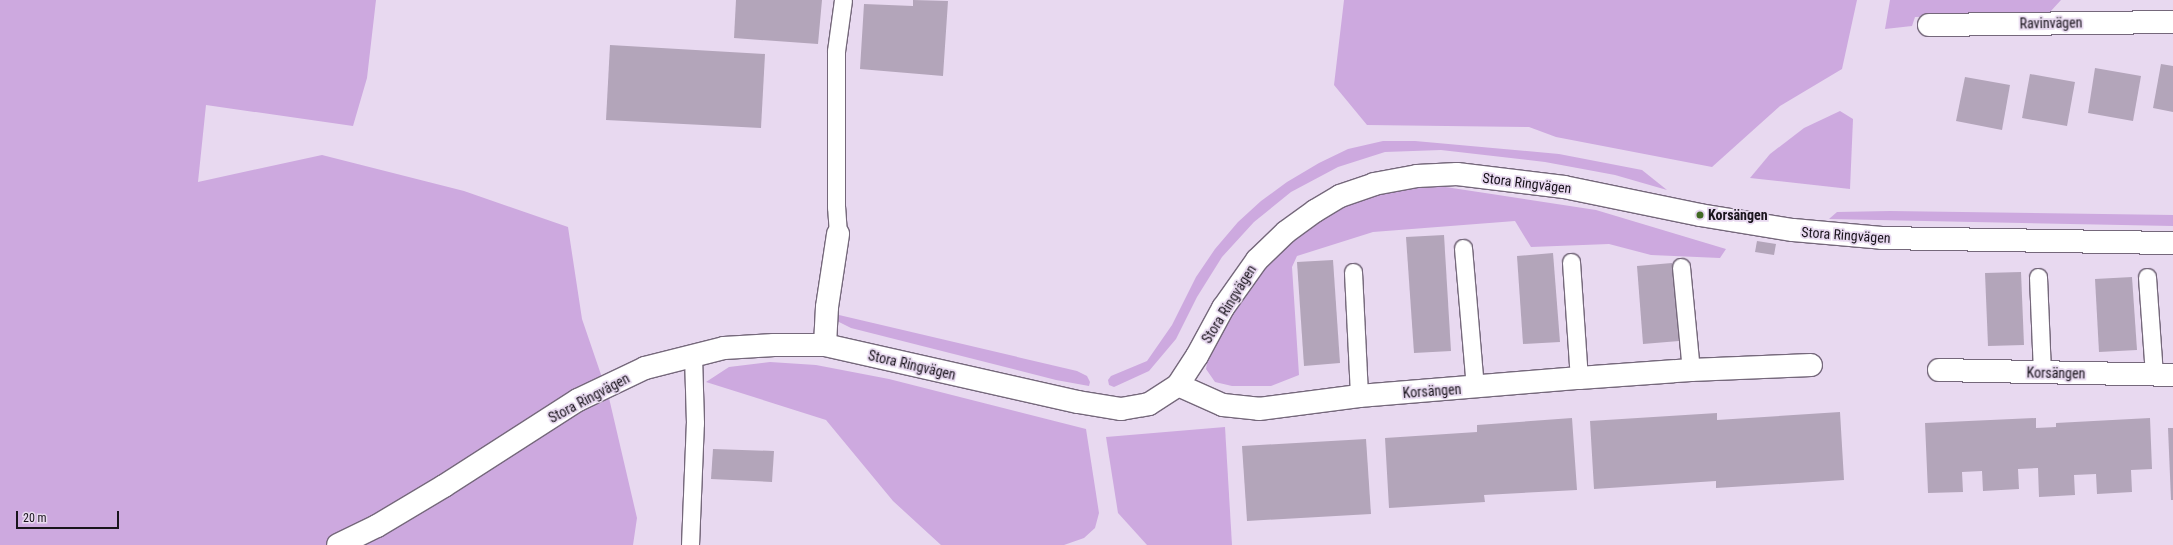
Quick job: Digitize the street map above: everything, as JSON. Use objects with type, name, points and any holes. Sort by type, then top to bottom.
[{"type":"street","name":"Ravinvägen","points":[[1929,25],[2173,22]]},
{"type":"street","name":"Stora Ringvägen","points":[[338,545],[377,526],[444,486],[578,400],[646,368],[724,348],[774,345],[825,345],[1078,402],[1121,409],[1149,404],[1178,385],[1198,356],[1223,308],[1257,260],[1286,232],[1315,211],[1340,196],[1374,184],[1417,176],[1457,174],[1564,187],[1770,226],[1852,236],[1882,238],[2173,243]]},
{"type":"street","points":[[825,345],[827,307],[838,234]]},
{"type":"street","name":"Korsängen","points":[[1178,385],[1223,405],[1259,409],[1359,396],[1579,378],[1691,370],[1811,364]]},
{"type":"street","name":"Korsängen","points":[[1939,370],[2164,375]]},
{"type":"lane","points":[[838,234],[836,207],[836,51],[843,0]]},
{"type":"lane","points":[[1463,248],[1474,387]]},
{"type":"lane","points":[[1571,262],[1579,378]]},
{"type":"lane","points":[[1681,267],[1691,370]]},
{"type":"lane","points":[[1353,272],[1359,396]]},
{"type":"lane","points":[[2038,277],[2042,372]]},
{"type":"lane","points":[[2147,277],[2164,375]]},
{"type":"lane","points":[[690,545],[695,423],[693,355]]},
{"type":"shaded area","points":[[0,0],[376,0],[367,78],[353,126],[206,105],[198,182],[322,155],[464,191],[568,227],[582,319],[609,398],[637,518],[633,545],[0,545]]},
{"type":"shaded area","points":[[1344,0],[1857,0],[1842,69],[1780,106],[1712,167],[1556,137],[1529,127],[1367,125],[1334,85]]},
{"type":"shaded area","points":[[1890,0],[2061,0],[2050,12],[1915,17],[1912,26],[1885,29]]},
{"type":"shaded area","points":[[1840,111],[1853,119],[1850,189],[1750,178],[1770,154],[1804,128]]},
{"type":"shaded area","points":[[1383,141],[1415,141],[1559,154],[1642,170],[1667,190],[1615,175],[1545,162],[1441,150],[1385,152],[1338,167],[1291,192],[1254,222],[1222,257],[1197,297],[1176,339],[1149,371],[1114,387],[1109,385],[1108,380],[1111,376],[1147,361],[1172,325],[1196,277],[1215,249],[1238,222],[1261,201],[1287,182],[1319,163],[1348,149]]},
{"type":"shaded area","points":[[1439,186],[1596,210],[1726,249],[1720,258],[1651,255],[1609,244],[1531,247],[1515,221],[1373,232],[1297,256],[1292,267],[1299,375],[1271,386],[1232,386],[1215,382],[1206,369],[1209,353],[1230,315],[1276,252],[1325,217],[1373,192]]},
{"type":"shaded area","points":[[1890,211],[2173,215],[2173,226],[1829,219],[1837,212]]},
{"type":"shaded area","points":[[839,315],[1077,371],[1087,376],[1090,382],[1089,386],[1056,380],[851,328],[837,321],[836,317]]},
{"type":"shaded area","points":[[770,362],[816,365],[889,379],[1086,429],[1099,513],[1095,528],[1084,538],[1064,545],[941,545],[893,501],[826,420],[706,382],[729,367]]},
{"type":"shaded area","points":[[1225,427],[1232,545],[1147,545],[1118,513],[1106,437]]},
{"type":"building","points":[[736,0],[822,0],[818,44],[734,38]]},
{"type":"building","points":[[913,0],[948,1],[943,76],[860,69],[864,4],[913,6]]},
{"type":"building","points":[[610,45],[765,54],[761,128],[606,120]]},
{"type":"building","points":[[2161,64],[2173,66],[2173,112],[2153,108]]},
{"type":"building","points":[[2095,68],[2141,76],[2133,121],[2088,113]]},
{"type":"building","points":[[2030,74],[2075,82],[2067,126],[2022,118]]},
{"type":"building","points":[[1965,77],[2010,85],[2002,130],[1956,121]]},
{"type":"building","points":[[1444,235],[1451,351],[1414,353],[1406,237]]},
{"type":"building","points":[[1757,241],[1776,244],[1774,255],[1755,252]]},
{"type":"building","points":[[1553,253],[1560,342],[1523,344],[1517,256]]},
{"type":"building","points":[[1333,260],[1340,363],[1304,366],[1297,262]]},
{"type":"building","points":[[1672,263],[1679,341],[1643,344],[1637,266]]},
{"type":"building","points":[[2021,272],[2024,345],[1988,346],[1985,273]]},
{"type":"building","points":[[2132,277],[2137,350],[2099,352],[2095,279]]},
{"type":"building","points":[[1840,412],[1844,480],[1716,488],[1716,481],[1594,489],[1590,421],[1717,413],[1717,420]]},
{"type":"building","points":[[1572,418],[1577,490],[1484,495],[1485,502],[1389,508],[1385,438],[1477,432],[1477,425]]},
{"type":"building","points":[[2036,418],[2036,428],[2056,427],[2056,423],[2150,418],[2152,469],[2131,470],[2132,492],[2097,494],[2096,474],[2074,475],[2075,495],[2039,497],[2038,468],[2018,469],[2019,489],[1983,491],[1982,471],[1962,472],[1963,492],[1928,493],[1925,423]]},
{"type":"building","points":[[2168,428],[2173,428],[2173,500],[2171,500]]},
{"type":"building","points":[[1366,439],[1371,514],[1247,521],[1242,446]]},
{"type":"building","points":[[713,449],[774,451],[772,482],[711,479]]},
{"type":"place","name":"Korsängen","points":[[1700,215]]}]
